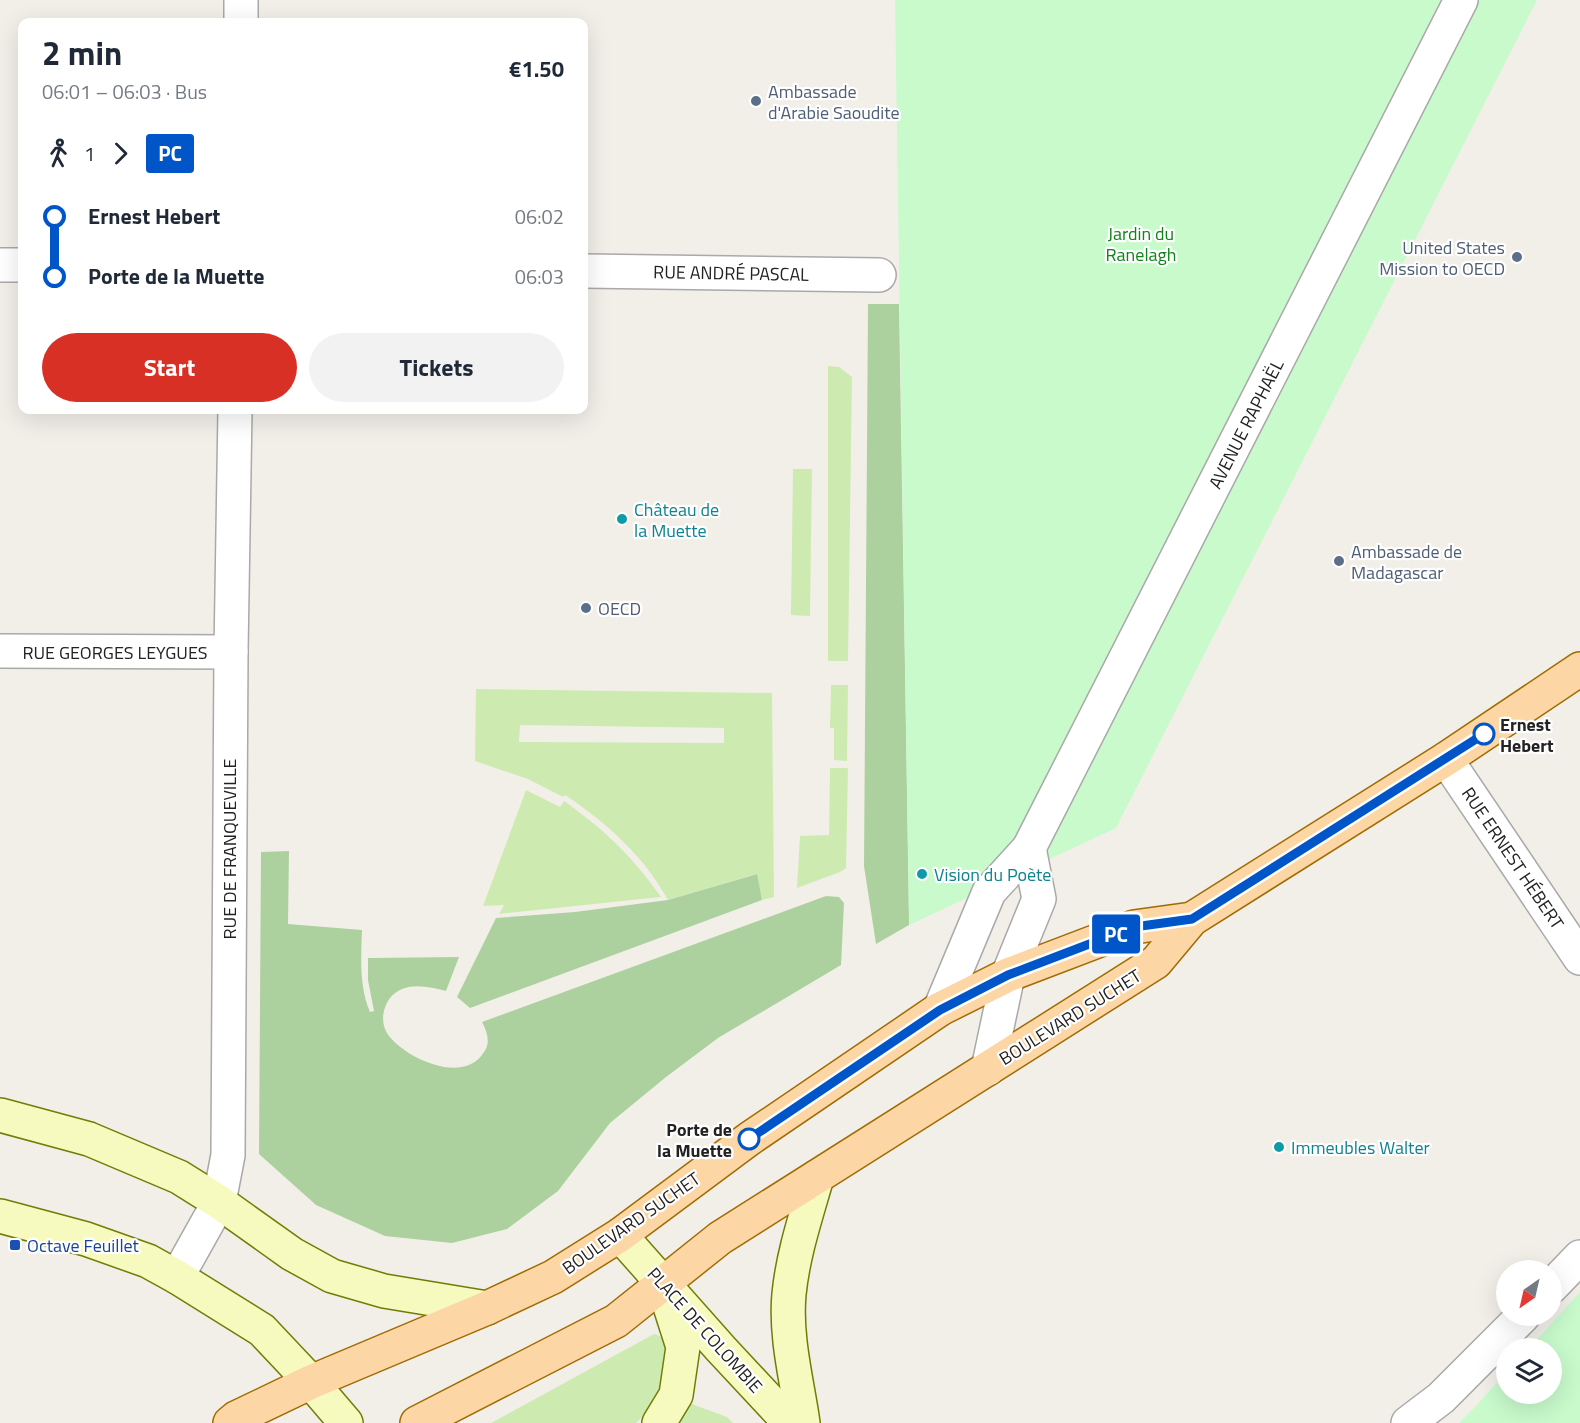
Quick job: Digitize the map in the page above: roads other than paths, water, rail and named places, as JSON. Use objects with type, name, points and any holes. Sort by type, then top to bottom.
[{"type":"main road","name":"BOULEVARD SUCHET","points":[[417,1423],[616,1321],[720,1239],[1156,962],[1192,919],[1446,759],[1580,669]]},
{"type":"main road","name":"BOULEVARD SUCHET","points":[[230,1423],[311,1382],[487,1308],[553,1277],[620,1235],[749,1139],[940,1010],[1008,975],[1134,927],[1192,919]]},
{"type":"main road","points":[[0,1115],[89,1139],[179,1177],[219,1202],[292,1254],[332,1276],[384,1291],[487,1308]]},
{"type":"main road","points":[[803,1423],[791,1343],[789,1295],[794,1260],[817,1177]]},
{"type":"main road","points":[[0,1215],[86,1239],[148,1261],[177,1277],[262,1330],[346,1423]]},
{"type":"main road","name":"PLACE DE COLOMBIE","points":[[620,1235],[790,1423]]},
{"type":"main road","points":[[659,1423],[676,1395],[684,1347],[663,1284]]},
{"type":"street","points":[[241,0],[241,18]]},
{"type":"street","name":"AVENUE RAPHAËL","points":[[940,1010],[989,892],[1029,848],[1461,0]]},
{"type":"street","points":[[0,265],[18,265]]},
{"type":"street","name":"RUE ANDRÉ PASCAL","points":[[588,271],[879,274]]},
{"type":"street","name":"RUE DE FRANQUEVILLE","points":[[177,1277],[219,1202],[228,1155],[235,414]]},
{"type":"street","name":"RUE GEORGES LEYGUES","points":[[0,651],[231,652]]},
{"type":"street","name":"RUE ERNEST HÉBERT","points":[[1446,759],[1580,958]]},
{"type":"street","points":[[988,1069],[1008,975],[1039,899],[1029,848]]},
{"type":"street","points":[[1562,1276],[1580,1257]]},
{"type":"street","points":[[1408,1423],[1441,1398],[1513,1326]]},
{"type":"place","name":"Ambassade d'Arabie Saoudite","points":[[756,101]]},
{"type":"place","name":"United States Mission to OECD","points":[[1517,257]]},
{"type":"place","name":"Château de la Muette","points":[[622,519]]},
{"type":"place","name":"Ambassade de Madagascar","points":[[1339,561]]},
{"type":"place","name":"OECD","points":[[586,608]]},
{"type":"place","name":"Ernest Hebert","points":[[1484,734]]},
{"type":"place","name":"Vision du Poète","points":[[922,874]]},
{"type":"place","name":"Porte de la Muette","points":[[749,1139]]},
{"type":"place","name":"Immeubles Walter","points":[[1279,1147]]},
{"type":"place","name":"Octave Feuillet","points":[[15,1245]]},
{"type":"park label","name":"Jardin du Ranelagh","points":[[1141,243]]}]
